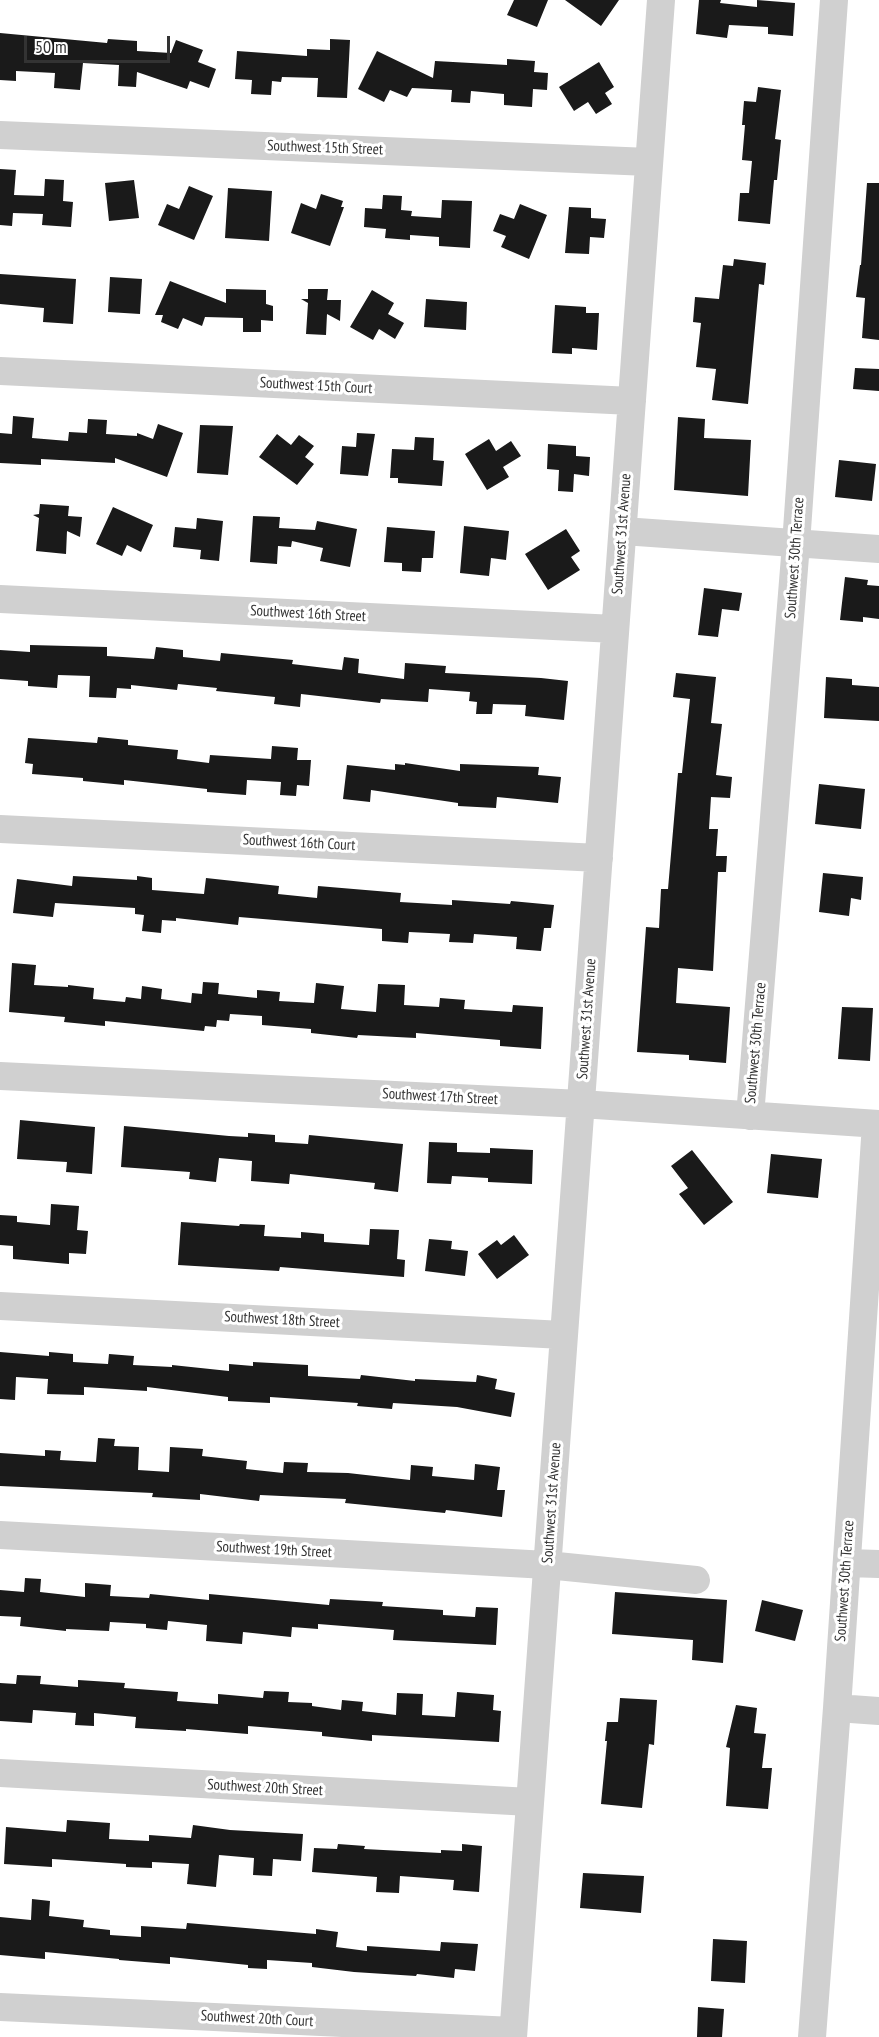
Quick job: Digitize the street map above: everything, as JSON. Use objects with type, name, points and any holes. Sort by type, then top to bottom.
[{"type":"street","name":"Southwest 31st Avenue","points":[[513,2034],[661,0]]},
{"type":"street","name":"Southwest 30th Terrace","points":[[750,1116],[796,544],[834,0]]},
{"type":"street","name":"Southwest 15th Street","points":[[0,135],[649,162]]},
{"type":"street","name":"Southwest 15th Court","points":[[0,371],[632,401]]},
{"type":"street","points":[[622,531],[879,549]]},
{"type":"street","name":"Southwest 16th Street","points":[[0,600],[615,629]]},
{"type":"street","name":"Southwest 16th Court","points":[[0,829],[599,858]]},
{"type":"street","name":"Southwest 17th Street","points":[[0,1076],[581,1104],[877,1124]]},
{"type":"street","name":"Southwest 30th Terrace","points":[[812,2037],[847,1563],[870,1340],[877,1124]]},
{"type":"street","name":"Southwest 18th Street","points":[[0,1306],[563,1335]]},
{"type":"street","name":"Southwest 19th Street","points":[[0,1535],[547,1565],[696,1580]]},
{"type":"street","points":[[847,1563],[879,1564]]},
{"type":"street","points":[[837,1708],[879,1711]]},
{"type":"street","name":"Southwest 20th Street","points":[[0,1773],[530,1802]]},
{"type":"street","name":"Southwest 20th Court","points":[[0,2007],[513,2034]]},
{"type":"building","points":[[514,0],[548,0],[537,27],[507,15]]},
{"type":"building","points":[[565,0],[619,0],[601,26]]},
{"type":"building","points":[[699,0],[721,0],[720,3],[757,7],[757,0],[795,3],[793,36],[768,34],[768,27],[729,25],[727,38],[696,34]]},
{"type":"building","points":[[0,33],[107,43],[108,39],[137,41],[137,51],[171,53],[176,40],[203,50],[198,62],[216,69],[209,88],[190,81],[187,89],[137,72],[136,87],[118,86],[119,65],[83,63],[80,90],[54,88],[55,73],[16,71],[16,81],[0,80]]},
{"type":"building","points":[[330,39],[350,40],[347,98],[317,97],[318,78],[282,77],[281,82],[272,81],[271,95],[251,94],[252,80],[235,79],[237,51],[307,56],[307,49],[330,50]]},
{"type":"building","points":[[377,51],[433,78],[435,61],[507,65],[507,59],[535,61],[534,72],[548,73],[547,90],[533,89],[532,107],[504,105],[504,94],[471,91],[470,103],[451,102],[452,90],[412,88],[407,97],[390,90],[384,102],[358,89]]},
{"type":"building","points":[[599,62],[614,87],[605,93],[612,104],[596,114],[588,102],[574,111],[559,87]]},
{"type":"building","points":[[758,87],[781,90],[775,139],[781,140],[770,224],[738,221],[740,193],[749,193],[752,161],[742,160],[745,125],[742,125],[744,101],[756,102]]},
{"type":"building","points":[[0,169],[16,170],[14,195],[44,196],[45,179],[64,180],[63,201],[73,202],[71,227],[42,225],[43,214],[13,213],[12,226],[0,225]]},
{"type":"building","points":[[134,180],[139,218],[109,221],[105,183]]},
{"type":"building","points":[[867,183],[879,183],[879,340],[862,338],[865,298],[856,297],[861,265]]},
{"type":"building","points":[[189,186],[213,196],[194,240],[158,225],[167,204],[179,209]]},
{"type":"building","points":[[228,188],[272,191],[269,241],[225,238]]},
{"type":"building","points":[[321,194],[343,201],[341,207],[344,207],[330,246],[291,233],[301,203],[316,209]]},
{"type":"building","points":[[383,195],[402,196],[401,210],[412,211],[411,216],[441,218],[442,200],[472,201],[470,248],[439,246],[439,237],[410,235],[410,240],[385,238],[386,229],[364,227],[365,208],[382,209]]},
{"type":"building","points":[[520,204],[547,215],[529,259],[501,247],[506,236],[493,231],[500,214],[514,219]]},
{"type":"building","points":[[569,207],[591,208],[591,218],[606,219],[604,238],[590,237],[589,254],[565,253]]},
{"type":"building","points":[[734,259],[766,263],[764,285],[759,284],[748,404],[712,400],[716,369],[696,367],[701,323],[693,322],[695,297],[719,299],[723,265],[733,266]]},
{"type":"building","points":[[0,274],[76,279],[73,324],[43,322],[44,308],[0,304]]},
{"type":"building","points":[[110,277],[142,279],[140,314],[108,312]]},
{"type":"building","points":[[170,281],[226,303],[226,289],[266,290],[266,304],[273,306],[273,321],[261,320],[261,332],[243,332],[243,318],[205,317],[202,326],[183,318],[178,329],[161,322],[163,315],[155,315]]},
{"type":"building","points":[[308,289],[328,289],[327,300],[341,300],[340,321],[327,314],[326,335],[306,334],[308,303],[301,299],[308,299]]},
{"type":"building","points":[[372,290],[394,303],[388,314],[404,323],[395,339],[379,329],[373,340],[350,327]]},
{"type":"building","points":[[426,299],[467,302],[466,330],[424,327]]},
{"type":"building","points":[[555,305],[586,307],[586,313],[599,313],[597,350],[572,348],[572,354],[552,353]]},
{"type":"building","points":[[855,368],[879,369],[879,391],[853,389]]},
{"type":"building","points":[[13,416],[34,418],[32,438],[68,441],[69,432],[87,433],[88,419],[107,420],[106,434],[137,436],[137,433],[153,439],[158,424],[183,433],[167,477],[115,458],[115,463],[41,459],[41,465],[0,463],[0,433],[12,434]]},
{"type":"building","points":[[678,417],[705,419],[704,438],[751,440],[748,496],[674,490]]},
{"type":"building","points":[[200,425],[233,426],[228,475],[197,473]]},
{"type":"building","points":[[357,433],[375,434],[368,476],[340,474],[342,446],[356,447]]},
{"type":"building","points":[[277,434],[291,445],[299,435],[314,446],[305,457],[314,464],[297,485],[259,457]]},
{"type":"building","points":[[415,437],[434,438],[433,460],[444,461],[442,486],[398,483],[398,478],[390,478],[392,449],[414,450]]},
{"type":"building","points":[[489,439],[496,451],[511,441],[521,456],[503,467],[509,477],[487,490],[465,454]]},
{"type":"building","points":[[548,444],[576,446],[576,456],[590,457],[589,476],[574,474],[573,492],[558,491],[559,470],[547,469]]},
{"type":"building","points":[[839,460],[876,464],[872,501],[835,497]]},
{"type":"building","points":[[40,504],[69,506],[68,516],[82,517],[80,537],[67,531],[66,554],[36,551],[39,518],[33,515],[39,514]]},
{"type":"building","points":[[113,507],[153,525],[141,552],[127,545],[122,556],[96,544]]},
{"type":"building","points":[[253,516],[280,517],[279,528],[315,530],[317,521],[357,529],[350,567],[320,561],[323,548],[292,541],[291,547],[278,546],[277,564],[250,562]]},
{"type":"building","points":[[197,518],[223,521],[219,561],[200,559],[201,550],[173,547],[175,527],[196,529]]},
{"type":"building","points":[[464,526],[509,531],[506,560],[491,558],[489,576],[460,573]]},
{"type":"building","points":[[387,527],[435,531],[433,558],[422,558],[421,572],[402,571],[402,563],[384,562]]},
{"type":"building","points":[[566,529],[580,551],[571,557],[580,570],[548,590],[525,554]]},
{"type":"building","points":[[845,577],[868,580],[867,585],[879,586],[879,619],[863,617],[863,622],[840,620]]},
{"type":"building","points":[[704,588],[742,593],[739,611],[722,609],[718,637],[698,635]]},
{"type":"building","points":[[30,645],[107,647],[107,656],[154,659],[156,647],[183,650],[183,657],[220,661],[221,653],[293,660],[292,664],[342,670],[344,657],[359,659],[358,673],[404,679],[405,663],[446,666],[445,673],[568,681],[564,720],[525,716],[526,705],[493,704],[492,714],[476,714],[477,702],[469,701],[470,692],[429,689],[428,702],[381,699],[380,703],[301,694],[300,707],[274,704],[275,697],[216,691],[217,688],[178,684],[177,690],[131,685],[131,689],[117,688],[116,698],[89,697],[90,676],[58,675],[57,688],[28,686],[28,681],[0,679],[0,650],[30,652]]},
{"type":"building","points":[[676,673],[716,677],[711,723],[722,724],[716,775],[732,777],[730,798],[711,797],[709,829],[718,829],[716,856],[727,856],[726,872],[718,872],[713,971],[678,968],[676,1003],[730,1007],[726,1063],[689,1060],[689,1055],[637,1052],[646,927],[659,928],[661,889],[668,889],[678,773],[682,773],[690,699],[673,697]]},
{"type":"building","points":[[826,677],[852,679],[852,685],[879,687],[879,721],[824,718]]},
{"type":"building","points":[[98,737],[128,740],[128,745],[178,750],[177,759],[209,763],[210,755],[271,759],[272,746],[298,748],[297,760],[311,760],[309,786],[297,785],[296,796],[280,795],[281,782],[247,780],[246,795],[207,792],[207,789],[124,780],[124,785],[83,781],[83,778],[32,774],[33,764],[25,763],[28,738],[97,743]]},
{"type":"building","points":[[405,763],[460,771],[460,764],[539,767],[538,775],[561,777],[558,803],[497,797],[496,808],[458,806],[458,803],[371,790],[370,802],[343,799],[347,765],[395,770],[395,764],[405,765]]},
{"type":"building","points":[[819,784],[865,789],[861,829],[815,824]]},
{"type":"building","points":[[823,873],[863,877],[861,900],[851,898],[849,916],[819,912]]},
{"type":"building","points":[[73,876],[137,880],[137,876],[152,878],[152,890],[204,894],[206,878],[279,886],[278,894],[317,898],[318,886],[401,893],[400,902],[452,905],[452,900],[510,904],[511,901],[554,905],[551,928],[544,928],[541,951],[516,949],[517,937],[474,934],[473,943],[449,942],[450,934],[409,932],[408,943],[382,941],[382,929],[239,917],[238,925],[176,918],[176,921],[162,920],[161,933],[142,931],[144,915],[135,914],[135,908],[55,903],[53,917],[13,913],[17,879],[72,886]]},
{"type":"building","points":[[12,963],[36,965],[34,985],[94,988],[93,999],[125,1002],[126,997],[141,999],[142,986],[162,989],[161,999],[191,1003],[192,993],[202,994],[203,982],[219,983],[218,994],[257,998],[257,990],[280,992],[279,1001],[314,1003],[316,983],[344,986],[341,1009],[376,1012],[378,984],[405,985],[404,1005],[439,1007],[440,998],[465,1000],[464,1009],[512,1012],[513,1005],[543,1007],[541,1049],[500,1046],[500,1040],[416,1033],[416,1038],[358,1035],[357,1038],[311,1033],[311,1029],[262,1025],[262,1016],[230,1014],[229,1021],[217,1020],[216,1027],[205,1026],[204,1031],[105,1021],[105,1026],[64,1022],[65,1017],[9,1012]]},
{"type":"building","points":[[842,1007],[873,1008],[870,1061],[838,1059]]},
{"type":"building","points":[[20,1120],[95,1127],[92,1174],[66,1172],[67,1162],[17,1159]]},
{"type":"building","points":[[124,1126],[229,1136],[248,1137],[248,1133],[275,1135],[275,1142],[308,1144],[309,1135],[403,1144],[398,1192],[374,1189],[375,1183],[290,1174],[289,1184],[251,1181],[252,1161],[219,1158],[216,1182],[189,1179],[190,1172],[121,1167]]},
{"type":"building","points":[[429,1142],[457,1143],[457,1152],[490,1153],[490,1148],[533,1150],[532,1184],[488,1182],[488,1178],[452,1176],[451,1184],[427,1183]]},
{"type":"building","points":[[692,1150],[733,1202],[704,1225],[679,1194],[688,1188],[671,1166]]},
{"type":"building","points":[[771,1154],[822,1159],[818,1198],[767,1193]]},
{"type":"building","points":[[51,1204],[79,1206],[77,1230],[88,1231],[86,1254],[69,1253],[69,1264],[13,1259],[13,1246],[0,1245],[0,1215],[17,1216],[17,1222],[50,1225]]},
{"type":"building","points":[[181,1222],[239,1226],[240,1224],[265,1225],[264,1236],[301,1238],[301,1232],[324,1234],[324,1242],[369,1245],[370,1229],[399,1230],[397,1259],[405,1260],[404,1277],[280,1267],[279,1271],[178,1265]]},
{"type":"building","points":[[514,1235],[529,1255],[497,1279],[478,1254],[497,1240],[501,1245]]},
{"type":"building","points":[[429,1239],[452,1241],[451,1249],[468,1251],[465,1276],[425,1271]]},
{"type":"building","points":[[0,1352],[49,1356],[49,1352],[73,1354],[73,1362],[108,1364],[109,1354],[134,1356],[133,1365],[172,1367],[172,1365],[229,1371],[229,1364],[253,1366],[253,1362],[308,1365],[308,1376],[360,1379],[361,1375],[415,1381],[415,1379],[476,1382],[477,1375],[497,1379],[495,1389],[515,1393],[511,1417],[457,1407],[393,1403],[392,1409],[357,1406],[358,1403],[270,1397],[270,1403],[228,1401],[228,1397],[147,1387],[147,1391],[84,1387],[84,1395],[47,1394],[48,1379],[16,1377],[15,1400],[0,1399]]},
{"type":"building","points":[[98,1438],[115,1439],[114,1446],[139,1447],[138,1470],[169,1472],[170,1447],[203,1449],[202,1456],[247,1461],[246,1469],[283,1473],[284,1462],[308,1463],[307,1472],[348,1473],[410,1480],[411,1465],[433,1467],[432,1476],[474,1480],[475,1464],[500,1467],[497,1490],[505,1490],[502,1517],[446,1510],[445,1513],[345,1503],[346,1499],[260,1495],[259,1501],[200,1494],[200,1500],[152,1497],[153,1493],[0,1486],[0,1453],[45,1456],[45,1450],[61,1451],[60,1460],[96,1462]]},
{"type":"building","points":[[25,1578],[41,1579],[40,1592],[85,1597],[85,1583],[111,1585],[110,1596],[149,1598],[150,1594],[209,1600],[209,1594],[329,1605],[330,1599],[383,1602],[382,1606],[443,1610],[443,1615],[475,1617],[476,1607],[498,1608],[496,1645],[393,1640],[394,1630],[318,1624],[318,1629],[292,1627],[291,1637],[243,1632],[242,1644],[206,1641],[207,1625],[168,1621],[167,1630],[146,1628],[146,1624],[110,1622],[109,1631],[66,1629],[66,1631],[20,1626],[21,1617],[0,1616],[0,1590],[24,1592]]},
{"type":"building","points":[[615,1592],[727,1600],[723,1663],[692,1660],[693,1640],[612,1634]]},
{"type":"building","points":[[762,1600],[803,1610],[795,1641],[755,1631]]},
{"type":"building","points":[[17,1675],[41,1676],[40,1684],[78,1687],[78,1680],[125,1683],[124,1688],[178,1692],[177,1701],[218,1704],[218,1694],[263,1698],[264,1691],[289,1692],[288,1702],[312,1703],[312,1706],[341,1710],[342,1700],[363,1702],[362,1711],[396,1715],[397,1693],[423,1694],[422,1715],[455,1717],[457,1692],[494,1695],[493,1710],[501,1711],[499,1742],[372,1735],[372,1741],[322,1736],[322,1732],[248,1726],[248,1734],[135,1728],[136,1717],[94,1713],[94,1726],[75,1725],[76,1713],[33,1710],[32,1723],[0,1721],[0,1683],[16,1684]]},
{"type":"building","points":[[620,1698],[657,1700],[654,1745],[649,1744],[642,1808],[601,1804],[607,1722],[618,1722]]},
{"type":"building","points":[[736,1705],[757,1708],[754,1733],[766,1734],[762,1768],[772,1768],[768,1809],[726,1806],[730,1748],[726,1747]]},
{"type":"building","points":[[67,1820],[110,1823],[109,1839],[149,1841],[149,1835],[191,1838],[193,1825],[230,1830],[303,1834],[301,1861],[273,1859],[272,1876],[253,1875],[254,1858],[219,1855],[216,1887],[187,1884],[189,1864],[152,1862],[152,1868],[52,1859],[52,1867],[4,1864],[6,1827],[66,1832]]},
{"type":"building","points":[[338,1844],[365,1846],[364,1849],[441,1853],[441,1850],[462,1851],[462,1844],[482,1846],[479,1892],[453,1890],[454,1880],[400,1876],[399,1893],[376,1892],[377,1877],[312,1872],[314,1848],[337,1849]]},
{"type":"building","points":[[583,1873],[644,1876],[641,1913],[580,1908]]},
{"type":"building","points":[[32,1899],[50,1901],[49,1916],[84,1920],[83,1927],[110,1930],[110,1935],[141,1937],[141,1926],[186,1929],[187,1923],[316,1934],[316,1929],[338,1932],[336,1947],[367,1951],[367,1946],[440,1951],[441,1942],[478,1944],[475,1971],[455,1969],[454,1978],[354,1972],[312,1967],[312,1963],[267,1960],[267,1969],[170,1957],[170,1964],[45,1952],[45,1959],[0,1955],[0,1917],[31,1920]]},
{"type":"building","points":[[713,1939],[747,1941],[745,1983],[711,1981]]},
{"type":"building","points":[[698,2007],[724,2009],[722,2037],[697,2037]]}]
